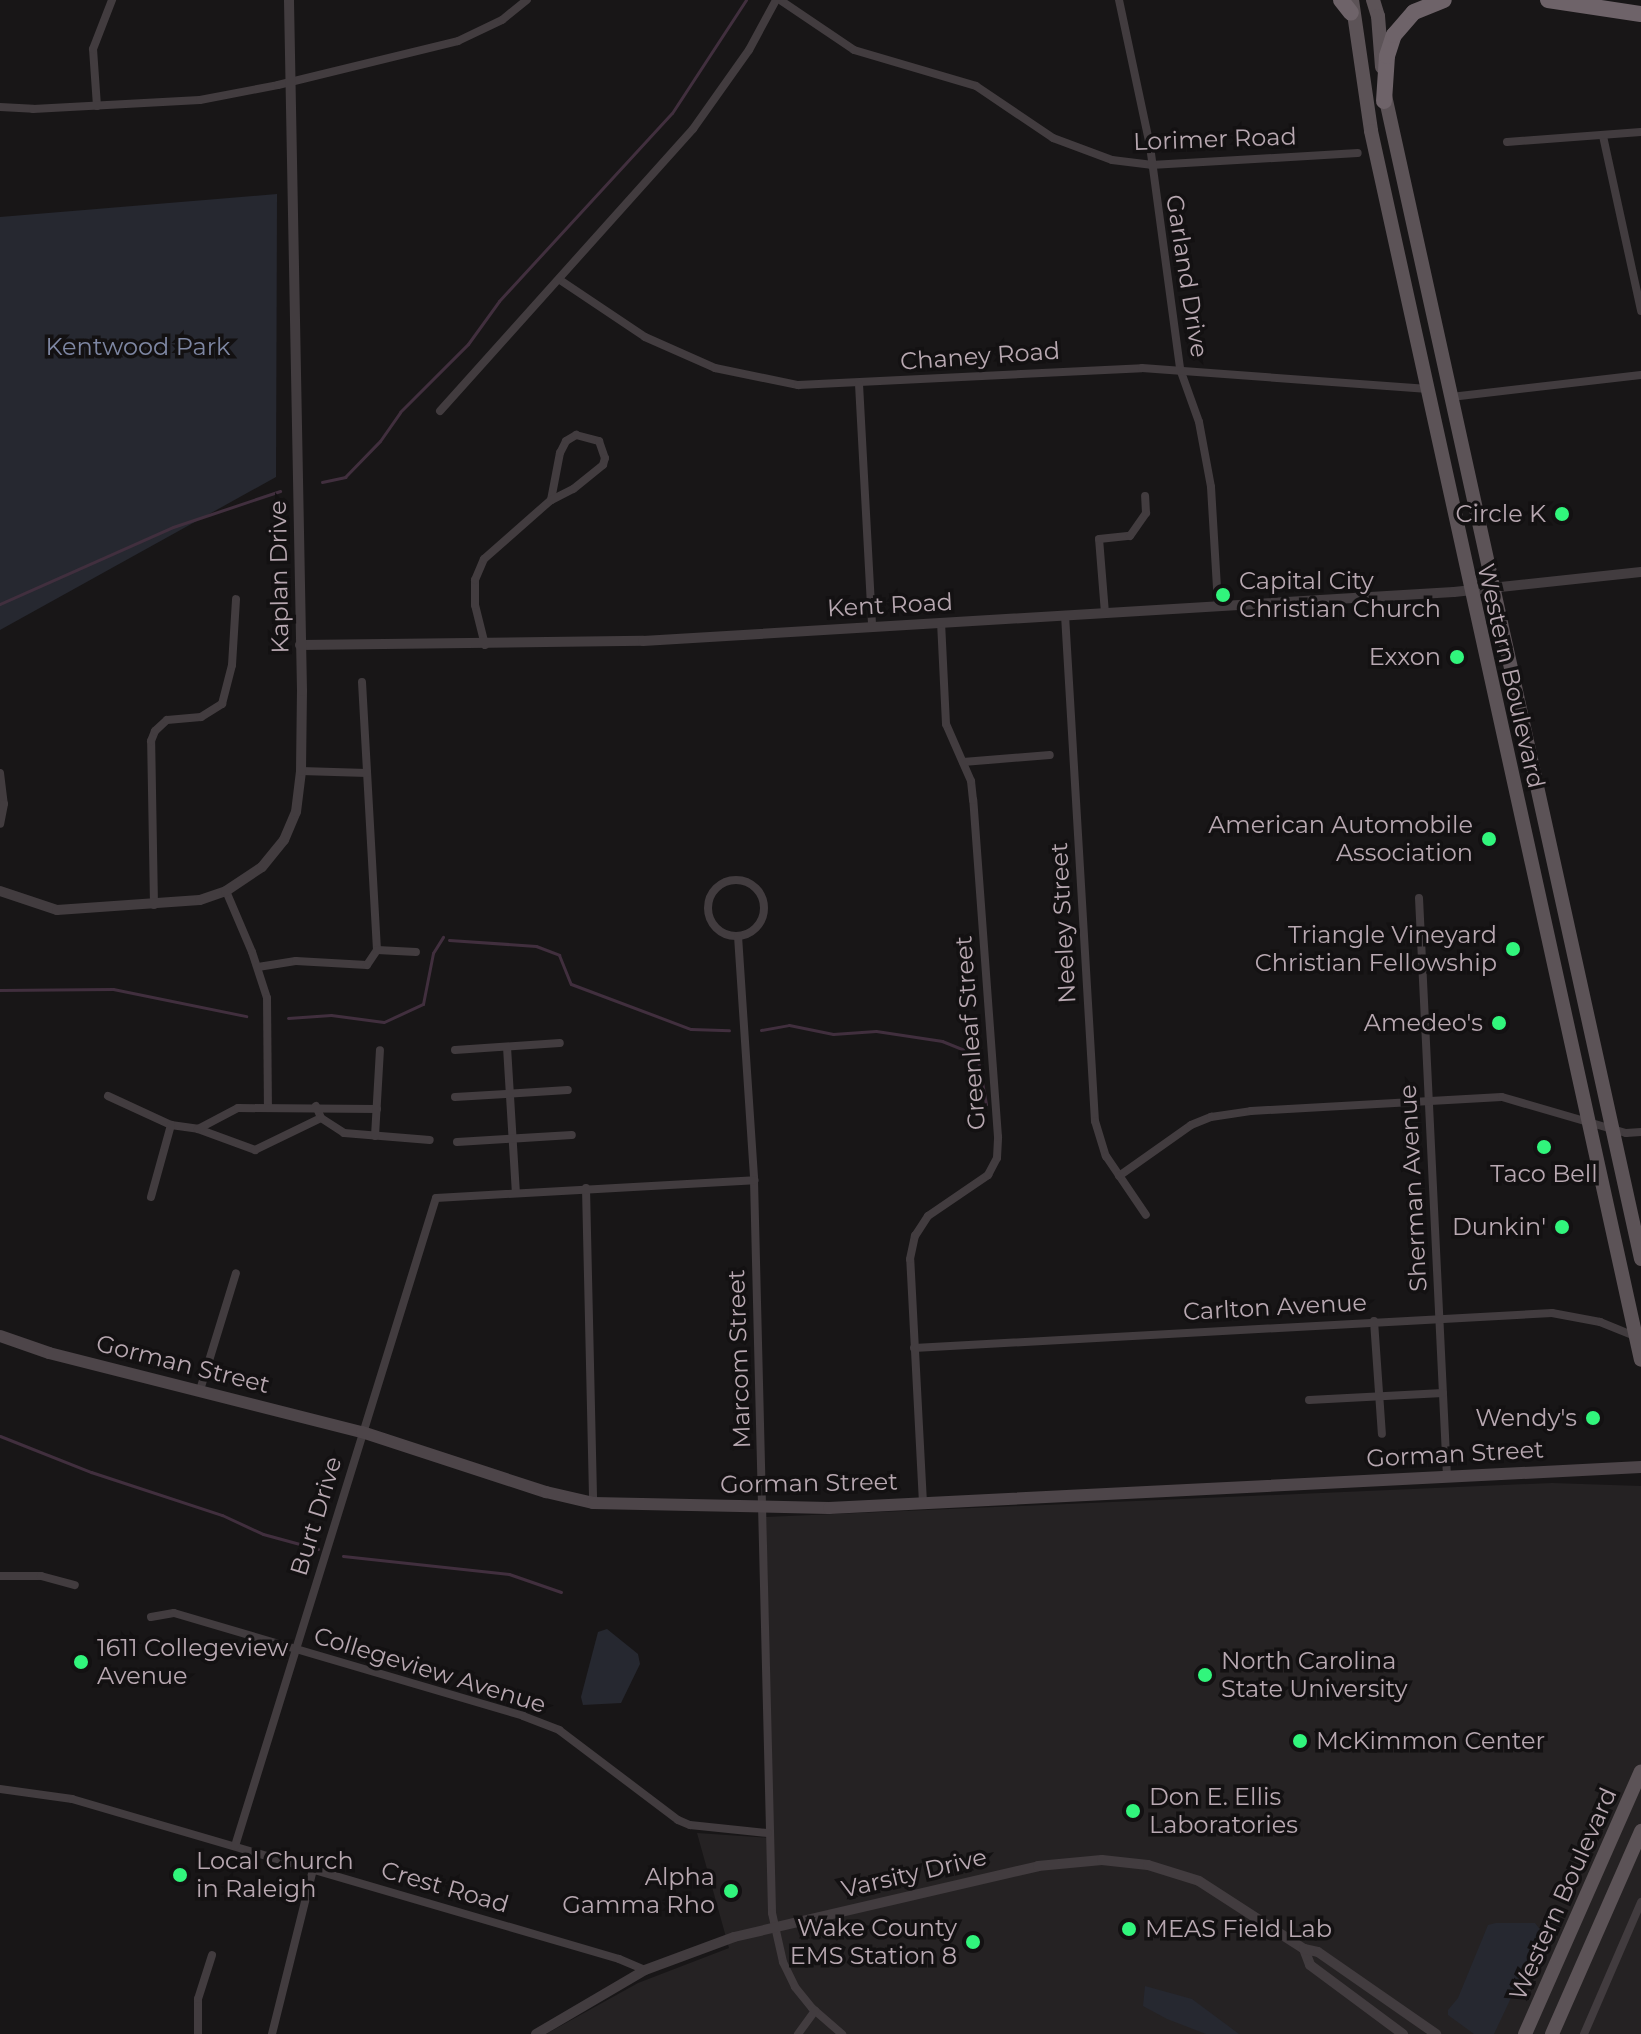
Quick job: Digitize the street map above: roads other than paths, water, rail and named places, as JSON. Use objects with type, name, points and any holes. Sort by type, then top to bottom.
[{"type":"highway","points":[[1384,101],[1387,56],[1394,35],[1414,12],[1444,0]]},
{"type":"highway","points":[[1548,0],[1641,14]]},
{"type":"main road","name":"Western Boulevard","points":[[1373,0],[1381,37],[1384,101],[1449,397],[1482,588],[1587,1121],[1641,1360]]},
{"type":"main road","name":"Western Boulevard","points":[[1348,4],[1371,131],[1428,389],[1482,588],[1641,1259]]},
{"type":"main road","name":"Gorman Street","points":[[0,1336],[49,1353],[362,1432],[546,1492],[593,1503],[762,1509],[1641,1467]]},
{"type":"main road","name":"Western Boulevard","points":[[1525,2034],[1641,1771]]},
{"type":"main road","name":"Western Boulevard","points":[[1552,2034],[1641,1831]]},
{"type":"street","points":[[97,106],[93,49],[112,0]]},
{"type":"street","name":"Kaplan Drive","points":[[0,891],[57,910],[200,900],[226,891],[262,867],[284,840],[296,812],[301,771],[300,645],[289,0]]},
{"type":"street","points":[[0,107],[200,100],[291,83],[458,41],[502,20],[527,0]]},
{"type":"street","points":[[440,411],[693,129],[749,50],[778,0]]},
{"type":"street","name":"Lorimer Road","points":[[778,0],[854,50],[976,86],[1053,138],[1084,152],[1151,165],[1358,153]]},
{"type":"street","name":"Garland Drive","points":[[1119,0],[1151,165],[1180,369],[1199,422],[1211,487],[1218,605]]},
{"type":"street","points":[[1507,142],[1641,132]]},
{"type":"street","points":[[1603,136],[1641,311]]},
{"type":"street","name":"Chaney Road","points":[[560,280],[645,337],[715,368],[798,385],[859,384],[1073,369],[1180,369],[1428,389]]},
{"type":"street","points":[[1449,397],[1641,375]]},
{"type":"street","points":[[859,384],[872,626]]},
{"type":"street","points":[[485,645],[475,605],[475,580],[484,559],[551,500],[573,489],[603,465],[605,458],[599,441],[576,435],[566,441],[560,453],[551,500]]},
{"type":"street","points":[[1105,613],[1099,539],[1130,536],[1146,513],[1145,496]]},
{"type":"street","name":"Kent Road","points":[[300,645],[643,641],[1482,588],[1641,572]]},
{"type":"street","points":[[154,905],[151,741],[167,720],[201,717],[222,704],[232,665],[236,599]]},
{"type":"street","name":"Neeley Street","points":[[1065,615],[1094,1112],[1103,1148],[1146,1215]]},
{"type":"street","name":"Greenleaf Street","points":[[923,1503],[910,1259],[915,1236],[928,1216],[988,1175],[997,1158],[998,1137],[973,800],[963,762],[946,724],[941,622]]},
{"type":"street","points":[[258,967],[296,961],[367,965],[377,950],[362,682]]},
{"type":"street","points":[[963,762],[1050,755]]},
{"type":"street","points":[[301,771],[367,773]]},
{"type":"street","points":[[0,773],[4,804],[0,824]]},
{"type":"street","points":[[738,879],[756,888],[764,907],[755,928],[738,936],[719,930],[708,912],[708,902],[718,886],[738,879]]},
{"type":"street","points":[[226,891],[258,967],[267,998],[268,1107]]},
{"type":"street","name":"Sherman Avenue","points":[[1419,898],[1447,1476]]},
{"type":"street","name":"Marcom Street","points":[[738,936],[754,1180],[768,1833],[774,1925],[789,1974],[815,2011],[842,2034]]},
{"type":"street","points":[[377,950],[416,952]]},
{"type":"street","points":[[455,1050],[560,1043]]},
{"type":"street","points":[[507,1047],[516,1193],[754,1180]]},
{"type":"street","points":[[375,1136],[380,1050]]},
{"type":"street","points":[[455,1097],[568,1090]]},
{"type":"street","points":[[108,1096],[171,1125],[198,1129],[255,1150],[321,1118]]},
{"type":"street","points":[[1119,1176],[1182,1131],[1211,1117],[1428,1099],[1502,1097],[1612,1129],[1641,1132]]},
{"type":"street","points":[[316,1106],[321,1118],[344,1133],[430,1140]]},
{"type":"street","points":[[198,1129],[238,1108],[316,1106],[377,1109]]},
{"type":"street","points":[[151,1197],[171,1125]]},
{"type":"street","points":[[457,1142],[572,1135]]},
{"type":"street","points":[[586,1188],[593,1503]]},
{"type":"street","name":"Burt Drive","points":[[235,1846],[436,1198],[516,1193]]},
{"type":"street","points":[[200,1390],[236,1273]]},
{"type":"street","name":"Carlton Avenue","points":[[914,1348],[1552,1313],[1600,1322],[1635,1336]]},
{"type":"street","points":[[1374,1321],[1382,1434]]},
{"type":"street","points":[[1309,1400],[1443,1393]]},
{"type":"street","points":[[0,1576],[41,1576],[75,1585]]},
{"type":"street","name":"Collegeview Avenue","points":[[151,1617],[174,1613],[559,1730],[657,1806],[690,1825],[768,1833]]},
{"type":"street","name":"Crest Road","points":[[0,1789],[72,1799],[619,1959],[645,1970]]},
{"type":"street","name":"Varsity Drive","points":[[536,2034],[645,1970],[774,1925],[1038,1866],[1102,1860],[1148,1865],[1199,1881],[1304,1949],[1318,1952],[1436,2034]]},
{"type":"street","points":[[272,2034],[313,1870]]},
{"type":"street","points":[[1584,2034],[1641,1902]]},
{"type":"street","name":"Varsity Drive","points":[[1304,1949],[1310,1965],[1403,2034]]},
{"type":"street","points":[[198,2034],[198,1999],[212,1955]]},
{"type":"street","points":[[798,2034],[815,2011]]},
{"type":"waterway","points":[[322,482],[345,477],[380,441],[400,412],[468,344],[499,301],[672,113],[746,0]]},
{"type":"waterway","points":[[0,604],[173,527],[280,491]]},
{"type":"waterway","points":[[288,1018],[331,1015],[384,1022],[423,1004],[433,953],[443,937]]},
{"type":"waterway","points":[[449,940],[536,946],[559,955],[571,984],[691,1029],[729,1030]]},
{"type":"waterway","points":[[0,990],[113,989],[246,1016]]},
{"type":"waterway","points":[[761,1030],[789,1025],[833,1034],[876,1031],[942,1041],[969,1052],[978,1060],[986,1104]]},
{"type":"waterway","points":[[0,1436],[91,1472],[222,1515],[263,1534],[318,1549]]},
{"type":"waterway","points":[[343,1556],[509,1574],[561,1592]]},
{"type":"place","name":"Circle K","points":[[1562,514]]},
{"type":"place","name":"Capital City Christian Church","points":[[1223,595]]},
{"type":"place","name":"Exxon","points":[[1457,657]]},
{"type":"place","name":"American Automobile Association","points":[[1489,839]]},
{"type":"place","name":"Triangle Vineyard Christian Fellowship","points":[[1513,949]]},
{"type":"place","name":"Amedeo's","points":[[1499,1023]]},
{"type":"place","name":"Taco Bell","points":[[1544,1147]]},
{"type":"place","name":"Dunkin'","points":[[1562,1227]]},
{"type":"place","name":"Wendy's","points":[[1593,1418]]},
{"type":"place","name":"1611 Collegeview Avenue","points":[[81,1662]]},
{"type":"place","name":"North Carolina State University","points":[[1205,1675]]},
{"type":"place","name":"McKimmon Center","points":[[1300,1741]]},
{"type":"place","name":"Don E. Ellis Laboratories","points":[[1133,1811]]},
{"type":"place","name":"Local Church in Raleigh","points":[[180,1875]]},
{"type":"place","name":"Alpha Gamma Rho","points":[[731,1891]]},
{"type":"place","name":"MEAS Field Lab","points":[[1129,1929]]},
{"type":"place","name":"Wake County EMS Station 8","points":[[973,1942]]},
{"type":"park label","name":"Kentwood Park","points":[[138,347]]}]
